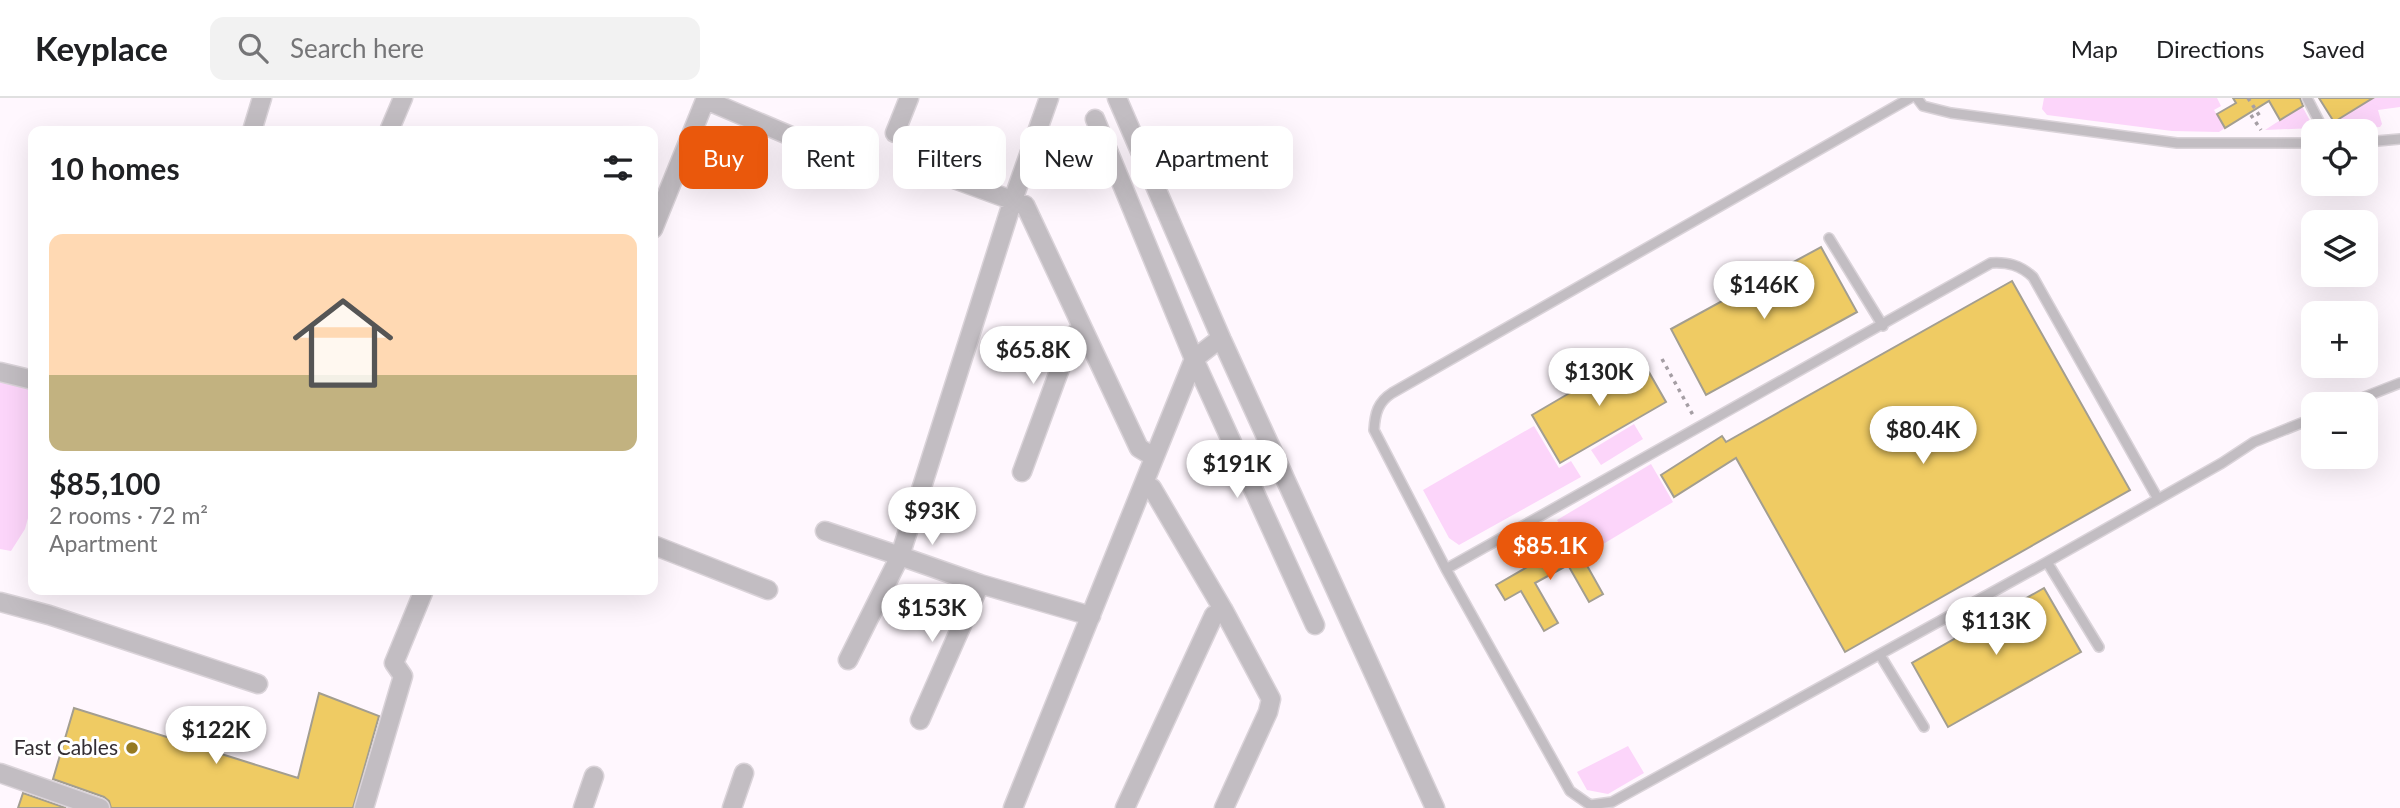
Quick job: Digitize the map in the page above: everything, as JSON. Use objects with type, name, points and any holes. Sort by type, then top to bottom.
[{"type":"street","points":[[254,126],[262,98]]},
{"type":"street","points":[[391,126],[403,98]]},
{"type":"street","points":[[898,126],[909,98]]},
{"type":"street","points":[[848,660],[900,556],[1013,200],[1049,98]]},
{"type":"street","points":[[1116,98],[1221,338],[1434,808]]},
{"type":"street","points":[[658,217],[706,99],[782,132]]},
{"type":"street","points":[[1095,119],[1194,359],[1315,625]]},
{"type":"street","points":[[982,189],[1025,205],[1139,447],[1154,457]]},
{"type":"street","points":[[1022,472],[1072,336],[1082,328]]},
{"type":"street","points":[[1013,808],[1194,359],[1221,338]]},
{"type":"street","points":[[0,372],[28,379]]},
{"type":"street","points":[[1144,484],[1152,488],[1224,611],[1271,699],[1268,712],[1224,808]]},
{"type":"street","points":[[825,531],[980,584],[1091,616]]},
{"type":"street","points":[[658,547],[768,590]]},
{"type":"street","points":[[920,720],[980,584]]},
{"type":"street","points":[[364,808],[402,676],[394,663],[422,595]]},
{"type":"street","points":[[0,602],[49,615],[258,684]]},
{"type":"street","points":[[1125,808],[1214,615],[1224,611]]},
{"type":"street","points":[[0,773],[100,808]]},
{"type":"street","points":[[733,808],[744,773]]},
{"type":"street","points":[[583,808],[593,776]]},
{"type":"lane","points":[[1910,98],[1382,400],[1375,415],[1374,430],[1446,569],[1570,792],[1590,805],[1612,802],[2047,562],[2254,442],[2301,423]]},
{"type":"lane","points":[[1917,98],[1923,106],[1951,113],[2177,143],[2301,143]]},
{"type":"lane","points":[[2307,98],[2318,119]]},
{"type":"lane","points":[[2378,141],[2400,139]]},
{"type":"lane","points":[[1829,239],[1883,326]]},
{"type":"lane","points":[[1446,569],[1991,263],[2005,262],[2024,270],[2044,294],[2158,499]]},
{"type":"lane","points":[[2377,392],[2400,383]]},
{"type":"lane","points":[[2047,562],[2099,647]]},
{"type":"lane","points":[[1880,655],[1924,727]]},
{"type":"path","points":[[2248,98],[2261,118]]},
{"type":"path","points":[[1662,359],[1700,428]]},
{"type":"shaded area","points":[[2044,98],[2217,98],[2221,106],[2214,110],[2225,128],[2219,132],[2172,131],[2047,115],[2042,109]]},
{"type":"shaded area","points":[[2373,98],[2400,98],[2400,107],[2378,110],[2382,124],[2380,127],[2378,119],[2339,119]]},
{"type":"shaded area","points":[[2302,106],[2309,119],[2301,119],[2301,129],[2265,130]]},
{"type":"shaded area","points":[[0,377],[28,385],[28,518],[25,529],[11,551],[0,549]]},
{"type":"shaded area","points":[[1634,424],[1643,439],[1601,465],[1591,450]]},
{"type":"shaded area","points":[[1534,426],[1559,468],[1571,461],[1581,477],[1459,545],[1449,538],[1423,490]]},
{"type":"shaded area","points":[[1651,464],[1673,502],[1580,558],[1557,520]]},
{"type":"shaded area","points":[[1628,746],[1644,773],[1608,794],[1587,790],[1577,772]]},
{"type":"building","points":[[2233,98],[2300,98],[2303,106],[2280,120],[2269,101],[2225,128],[2217,114],[2236,103]]},
{"type":"building","points":[[2319,98],[2373,98],[2339,119],[2332,119]]},
{"type":"building","points":[[1821,247],[1857,312],[1706,395],[1671,329]]},
{"type":"building","points":[[2012,281],[2130,490],[1845,652],[1736,458],[1674,497],[1661,475],[1722,436],[1726,442]]},
{"type":"building","points":[[1638,353],[1666,402],[1560,463],[1532,415]]},
{"type":"building","points":[[1569,543],[1572,549],[1576,546],[1603,594],[1589,602],[1568,565],[1535,583],[1558,623],[1544,631],[1521,591],[1505,600],[1496,585]]},
{"type":"building","points":[[2044,588],[2081,652],[1948,727],[1912,663]]},
{"type":"building","name":"Fast Cables","points":[[319,693],[379,716],[353,808],[111,808],[104,797],[53,779],[74,708],[298,778]]},
{"type":"building","points":[[23,793],[66,808],[18,808]]},
{"type":"place","name":"Fast Cables","points":[[132,748]]}]
